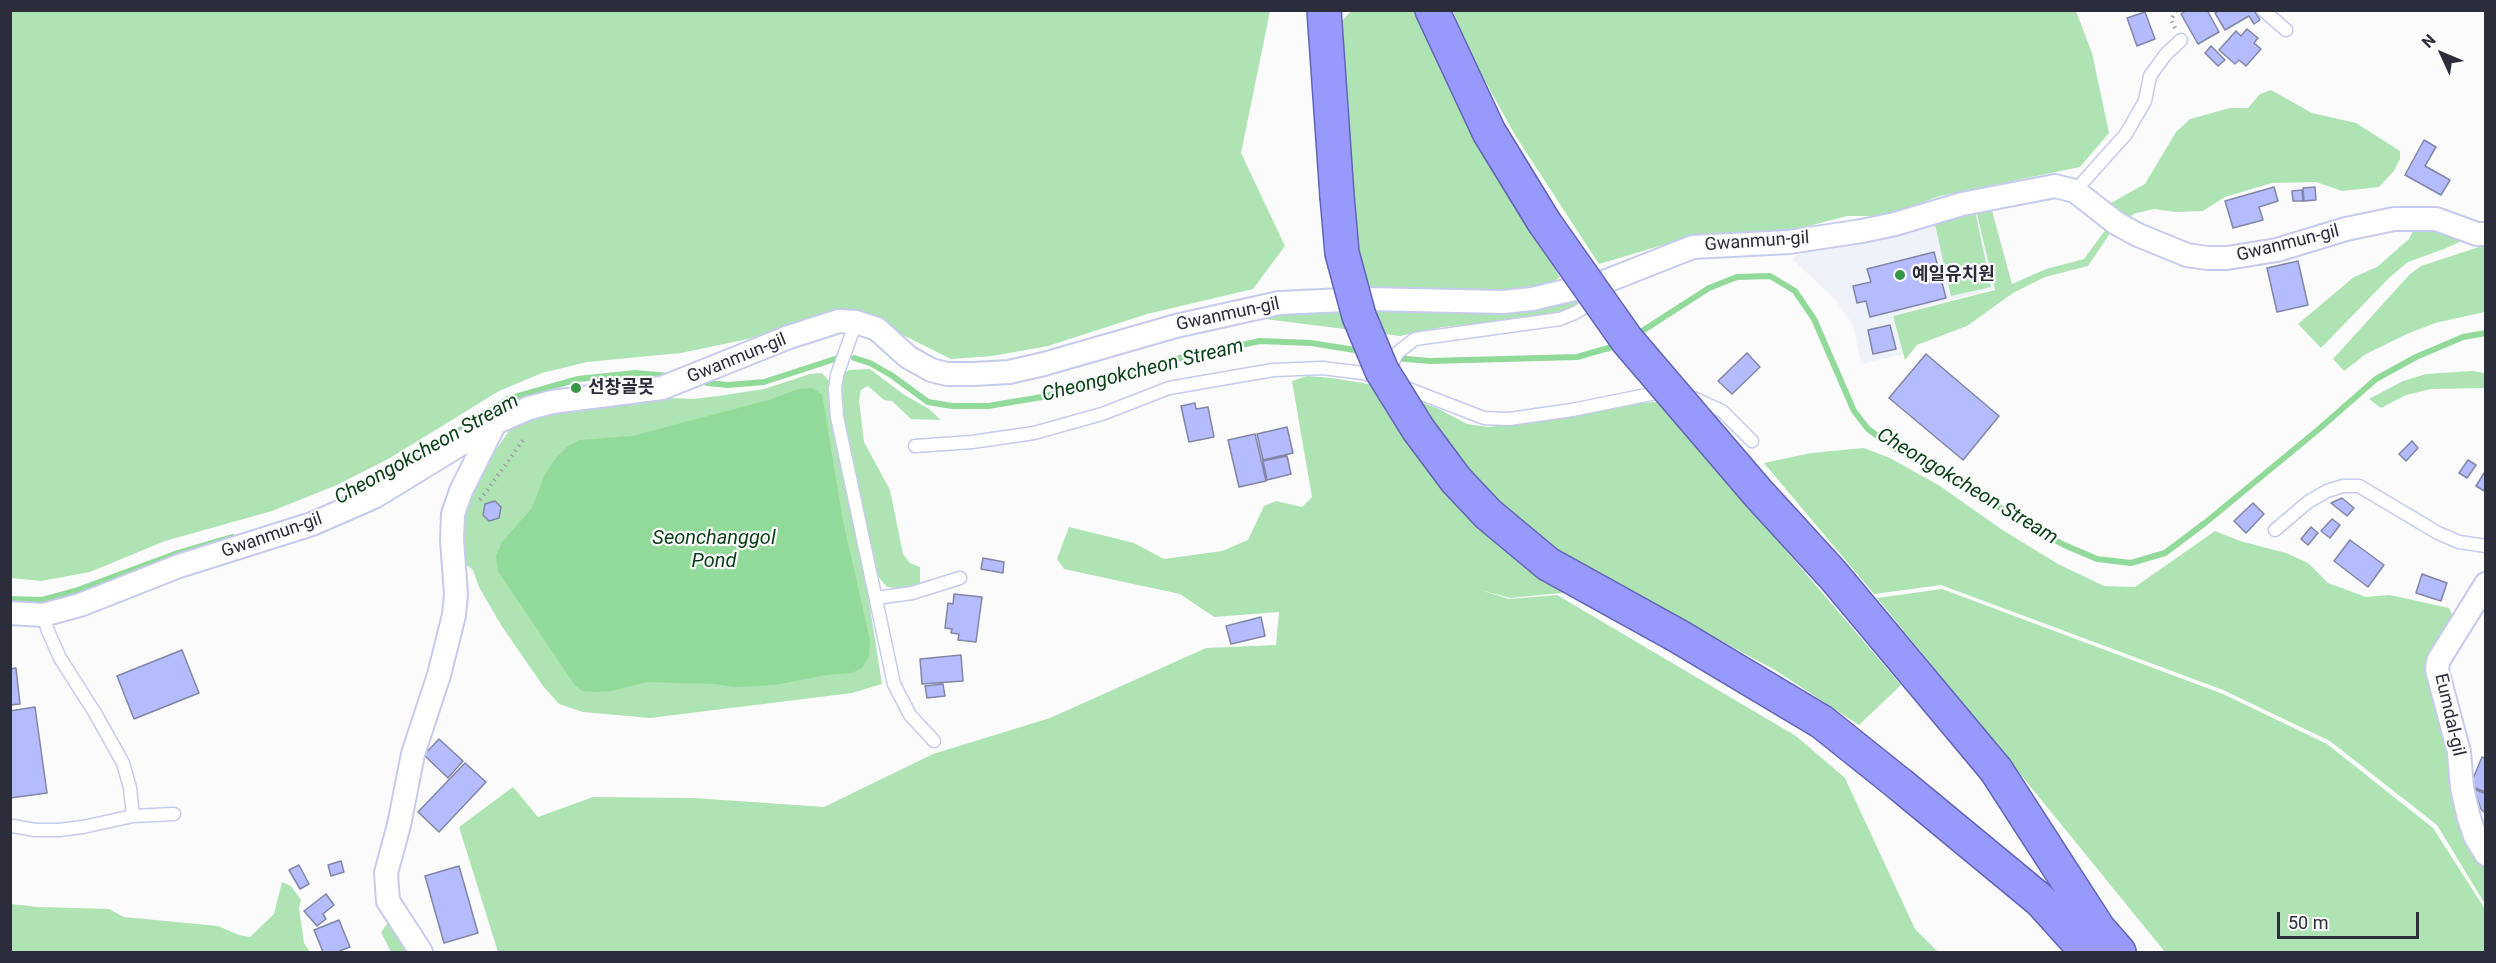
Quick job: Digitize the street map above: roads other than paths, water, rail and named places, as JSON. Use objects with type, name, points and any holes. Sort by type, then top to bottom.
[{"type":"highway","points":[[1324,10],[1342,253],[1359,316],[1382,371],[1418,429],[1455,480],[1488,514],[1548,564],[1678,636],[1822,722],[2040,900],[2101,944]]},
{"type":"highway","points":[[1432,10],[1489,132],[1544,222],[1627,340],[1750,484],[1833,575],[1996,770],[2101,944]]},
{"type":"street","name":"Gwanmun-gil","points":[[10,613],[44,615],[80,604],[179,566],[312,524],[374,497],[495,423],[529,408],[552,402],[662,388],[810,330],[839,321],[856,322],[877,329],[919,365],[947,374],[1009,372],[1176,326],[1279,303],[1366,299],[1503,302],[1532,299],[1604,282],[1693,247],[1789,242],[1895,224],[1962,204],[2055,186],[2075,191],[2127,230],[2178,251],[2207,258],[2260,254],[2346,229],[2394,219],[2436,219],[2476,234],[2486,234]]},
{"type":"street","points":[[421,952],[391,908],[385,883],[413,754],[439,675],[454,615],[456,594],[452,540],[453,514],[461,491],[495,423]]},
{"type":"street","name":"Eumdal-gil","points":[[2486,585],[2443,651],[2437,670],[2456,740],[2469,818],[2475,836],[2486,854]]},
{"type":"lane","points":[[2263,10],[2286,30]]},
{"type":"lane","points":[[2075,191],[2126,134],[2145,101],[2150,76],[2161,60],[2181,40]]},
{"type":"lane","points":[[1386,380],[1396,358],[1415,339],[1560,319],[1591,303],[1628,273]]},
{"type":"lane","points":[[856,322],[837,375],[835,402],[887,659],[897,691],[910,715],[934,741]]},
{"type":"lane","points":[[915,446],[972,442],[1034,433],[1094,416],[1169,388],[1295,368],[1347,370],[1386,380],[1484,418],[1509,419],[1572,410],[1657,392],[1678,392],[1722,411],[1752,441]]},
{"type":"lane","points":[[2275,530],[2308,502],[2326,491],[2343,486],[2359,486],[2438,533],[2459,542],[2486,546]]},
{"type":"lane","points":[[876,598],[912,593],[960,578]]},
{"type":"lane","points":[[44,615],[50,638],[60,658],[123,763],[130,788],[133,816]]},
{"type":"lane","points":[[13,826],[35,830],[59,830],[133,816],[174,814]]},
{"type":"water","name":"Seonchanggol Pond","points":[[811,388],[822,394],[843,521],[870,640],[869,656],[862,668],[852,673],[826,675],[775,685],[734,687],[715,684],[646,682],[612,691],[582,691],[574,684],[498,571],[496,556],[502,542],[532,508],[544,476],[555,459],[568,446],[580,440],[632,436],[769,400],[798,389]]},
{"type":"waterway","name":"Cheongokcheon Stream","points":[[1636,335],[1709,288],[1737,277],[1770,276],[1795,291],[1814,319],[1854,411],[1868,429],[1894,448],[1940,470],[2062,544],[2097,559],[2131,563],[2165,553],[2205,523],[2376,379],[2416,357],[2463,337],[2486,333]]},
{"type":"waterway","name":"Cheongokcheon Stream","points":[[854,358],[870,363],[891,375],[928,402],[952,406],[988,406],[1042,397],[1184,357],[1260,341],[1311,343],[1361,351]]},
{"type":"waterway","name":"Cheongokcheon Stream","points":[[1395,358],[1430,361],[1577,357],[1619,345]]},
{"type":"waterway","name":"Cheongokcheon Stream","points":[[707,383],[728,385],[764,382],[838,358]]},
{"type":"waterway","name":"Cheongokcheon Stream","points":[[403,467],[508,399],[578,379],[635,373],[669,376]]},
{"type":"waterway","name":"Cheongokcheon Stream","points":[[10,599],[42,600],[75,591],[175,554],[233,537]]},
{"type":"place","name":"예일유치원","points":[[1900,275]]},
{"type":"place","name":"선창골못","points":[[576,388]]}]
